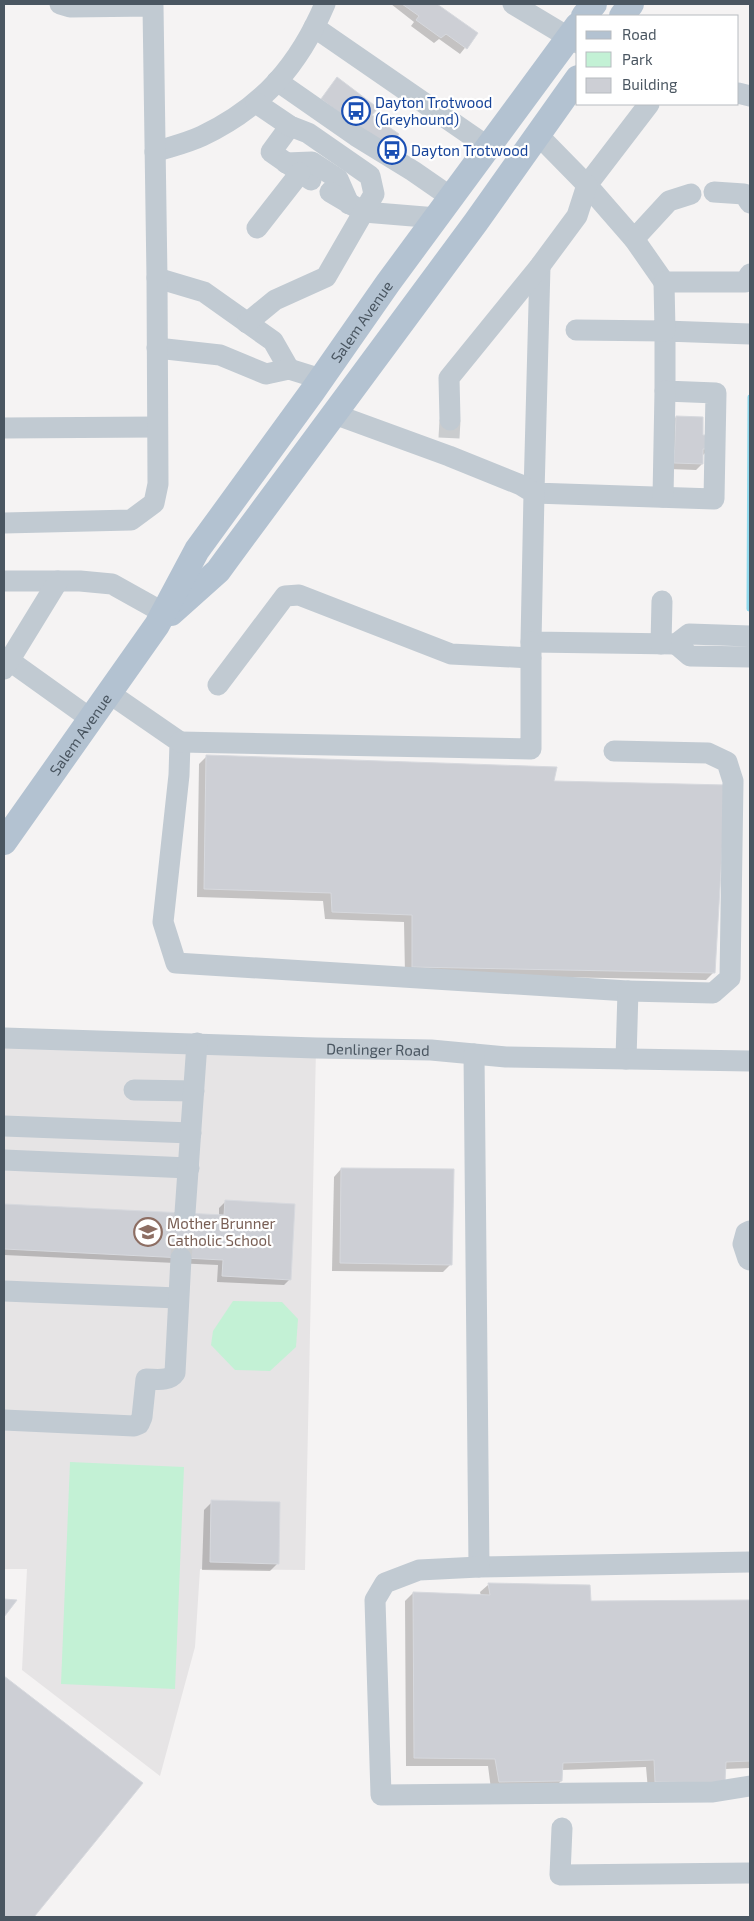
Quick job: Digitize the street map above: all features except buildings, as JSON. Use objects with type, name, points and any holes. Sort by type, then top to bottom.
[{"type":"main road","name":"Salem Avenue","points":[[587,15],[594,4]]},
{"type":"main road","points":[[609,15],[616,4]]},
{"type":"main road","points":[[623,15],[631,4]]},
{"type":"main road","name":"Salem Avenue","points":[[4,842],[160,619],[197,550],[388,283],[576,31]]},
{"type":"main road","name":"Salem Avenue","points":[[160,619],[218,571],[576,81]]},
{"type":"main road","points":[[226,560],[245,499],[304,416],[321,379]]},
{"type":"street","points":[[4,523],[131,520],[154,504],[158,484],[153,5],[70,8],[60,4]]},
{"type":"street","points":[[155,152],[200,136],[238,117],[256,102],[278,81],[300,52],[324,4]]},
{"type":"street","points":[[513,4],[576,30]]},
{"type":"street","points":[[314,27],[488,147]]},
{"type":"street","points":[[278,81],[356,136],[413,171],[444,208]]},
{"type":"street","points":[[247,323],[275,300],[326,277],[356,208],[374,194],[370,176],[308,133],[290,126],[256,102]]},
{"type":"street","points":[[449,438],[449,378],[540,266],[577,216],[587,185],[648,105]]},
{"type":"street","points":[[290,126],[271,152],[299,172]]},
{"type":"street","points":[[538,135],[587,185],[634,239],[664,282],[665,391],[663,497]]},
{"type":"street","points":[[257,228],[299,172],[312,162],[338,179],[356,208]]},
{"type":"street","points":[[330,192],[356,208],[444,208]]},
{"type":"street","points":[[714,192],[744,194],[750,203]]},
{"type":"street","points":[[634,239],[669,202],[691,194]]},
{"type":"street","points":[[109,693],[180,742],[532,748],[531,650],[540,266]]},
{"type":"street","points":[[664,282],[744,282],[750,274]]},
{"type":"street","points":[[157,278],[204,292],[273,341],[289,369]]},
{"type":"street","points":[[576,330],[750,334]]},
{"type":"street","points":[[157,348],[220,354],[266,374],[289,369],[321,379]]},
{"type":"street","points":[[334,414],[449,438],[534,493],[714,499],[716,393],[665,391]]},
{"type":"street","points":[[4,428],[157,427]]},
{"type":"street","points":[[4,581],[80,581],[112,584],[160,619]]},
{"type":"street","points":[[58,581],[7,665],[91,718]]},
{"type":"street","points":[[218,686],[285,596],[299,595],[451,654],[668,644],[689,634],[750,636]]},
{"type":"street","points":[[662,601],[668,644]]},
{"type":"street","points":[[668,644],[690,656],[750,657]]},
{"type":"street","points":[[180,742],[179,775],[164,922],[176,963],[628,990],[713,993],[730,978],[733,781],[727,762],[708,753],[614,751]]},
{"type":"street","points":[[626,1059],[628,990]]},
{"type":"street","name":"Denlinger Road","points":[[4,1038],[431,1050],[506,1057],[750,1061]]},
{"type":"street","points":[[185,1213],[198,1043]]},
{"type":"street","points":[[474,1054],[479,1567]]},
{"type":"street","points":[[134,1090],[194,1091]]},
{"type":"street","points":[[4,1126],[191,1133]]},
{"type":"street","points":[[4,1160],[189,1168]]},
{"type":"street","points":[[750,1231],[746,1233],[743,1244],[750,1260]]},
{"type":"street","points":[[4,1420],[134,1426],[139,1424],[142,1417],[146,1379],[166,1379],[172,1377],[175,1373],[178,1298],[182,1258]]},
{"type":"street","points":[[4,1291],[178,1298]]},
{"type":"street","points":[[750,1562],[479,1567],[419,1570],[385,1583],[375,1600],[382,1795],[713,1792],[750,1786]]},
{"type":"street","points":[[562,1828],[560,1875],[750,1873]]},
{"type":"shaded area","points":[[4,1038],[316,1048],[305,1570],[200,1569],[195,1647],[160,1776],[22,1670],[27,1569],[4,1569]]},
{"type":"green space","points":[[233,1301],[282,1302],[298,1319],[296,1347],[270,1371],[235,1370],[211,1345],[213,1331]]},
{"type":"green space","points":[[70,1462],[184,1467],[175,1689],[61,1684]]},
{"type":"waterway","points":[[749,609],[750,397]]},
{"type":"tunnel","points":[[449,438],[450,420]]},
{"type":"tunnel","points":[[181,1258],[185,1213]]},
{"type":"place","name":"Dayton Trotwood (Greyhound)","points":[[356,111]]},
{"type":"place","name":"Dayton Trotwood","points":[[392,150]]},
{"type":"place","name":"Mother Brunner Catholic School","points":[[148,1232]]}]
